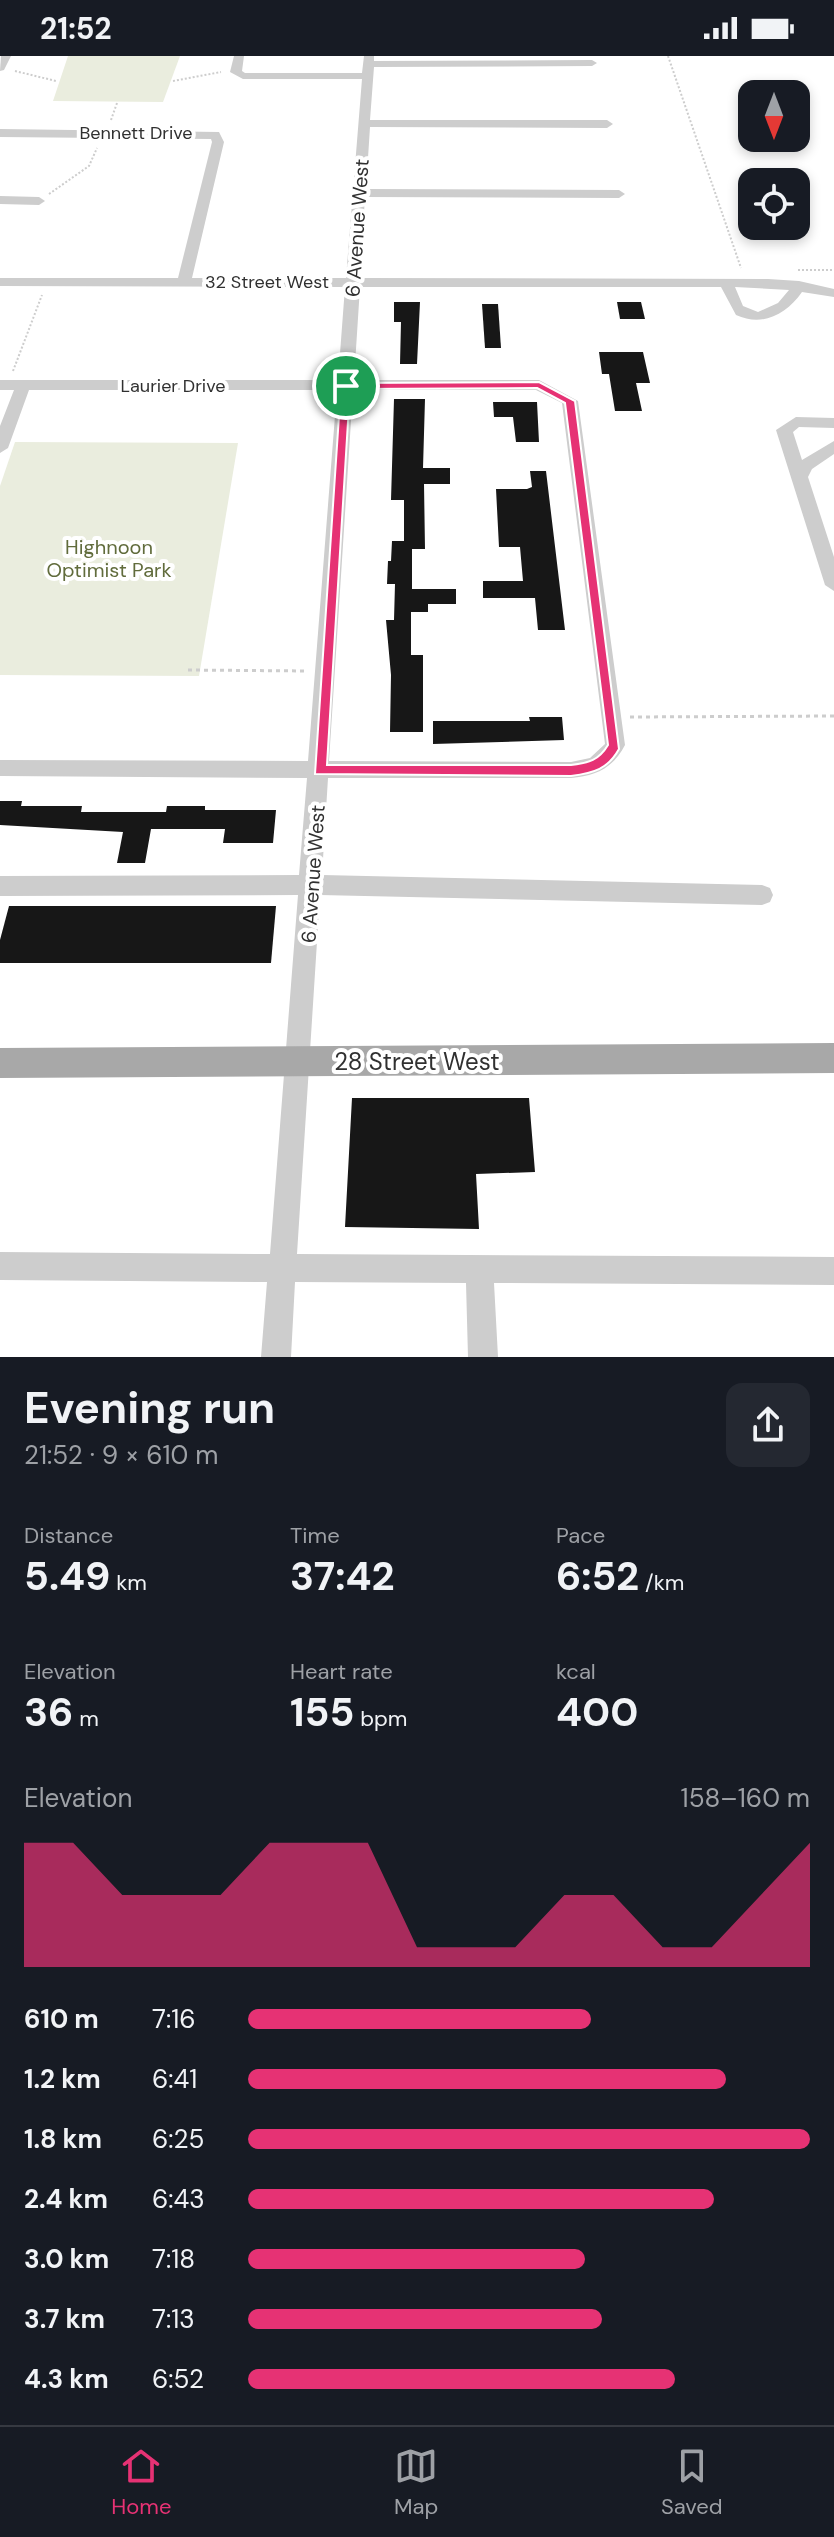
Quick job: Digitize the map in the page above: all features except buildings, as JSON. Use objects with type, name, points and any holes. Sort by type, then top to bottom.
[{"type":"main road","name":"28 Street West","points":[[0,1063],[834,1058]]},
{"type":"street","points":[[0,68],[6,56]]},
{"type":"street","points":[[239,56],[238,75],[247,76],[369,65],[592,63]]},
{"type":"street","name":"6 Avenue West","points":[[276,1357],[313,885],[369,65]]},
{"type":"street","points":[[364,123],[607,124]]},
{"type":"street","name":"Bennett Drive","points":[[0,133],[208,134],[218,138],[184,282]]},
{"type":"street","points":[[359,193],[619,194]]},
{"type":"street","points":[[0,200],[39,201]]},
{"type":"street","name":"32 Street West","points":[[0,282],[727,283],[799,285],[834,293]]},
{"type":"street","points":[[727,283],[736,306],[743,314],[753,316],[767,314],[792,301],[799,285]]},
{"type":"street","points":[[0,448],[10,385]]},
{"type":"street","name":"Laurier Drive","points":[[10,385],[539,385],[570,401],[611,717]]},
{"type":"street","points":[[834,423],[796,422],[784,430],[834,585]]},
{"type":"street","points":[[800,477],[805,466],[834,446]]},
{"type":"street","points":[[0,768],[592,768],[607,759],[615,745],[611,717]]},
{"type":"street","points":[[0,886],[313,885],[762,895]]},
{"type":"street","points":[[0,1266],[283,1271],[834,1271]]},
{"type":"street","points":[[480,1272],[483,1357]]},
{"type":"path","points":[[668,56],[742,270]]},
{"type":"path","points":[[0,68],[56,81]]},
{"type":"path","points":[[173,81],[236,69]]},
{"type":"path","points":[[39,201],[89,166],[117,103]]},
{"type":"path","points":[[10,385],[47,282]]},
{"type":"path","points":[[188,670],[327,671]]},
{"type":"path","points":[[611,717],[834,716]]},
{"type":"green space","points":[[68,56],[180,56],[163,102],[53,101]]},
{"type":"green space","name":"Highnoon Optimist Park","points":[[15,442],[238,443],[199,676],[0,675],[0,486]]},
{"type":"route","points":[[539,385],[570,401],[615,745],[607,759],[592,768],[571,770],[320,770],[346,386],[539,385]]}]
